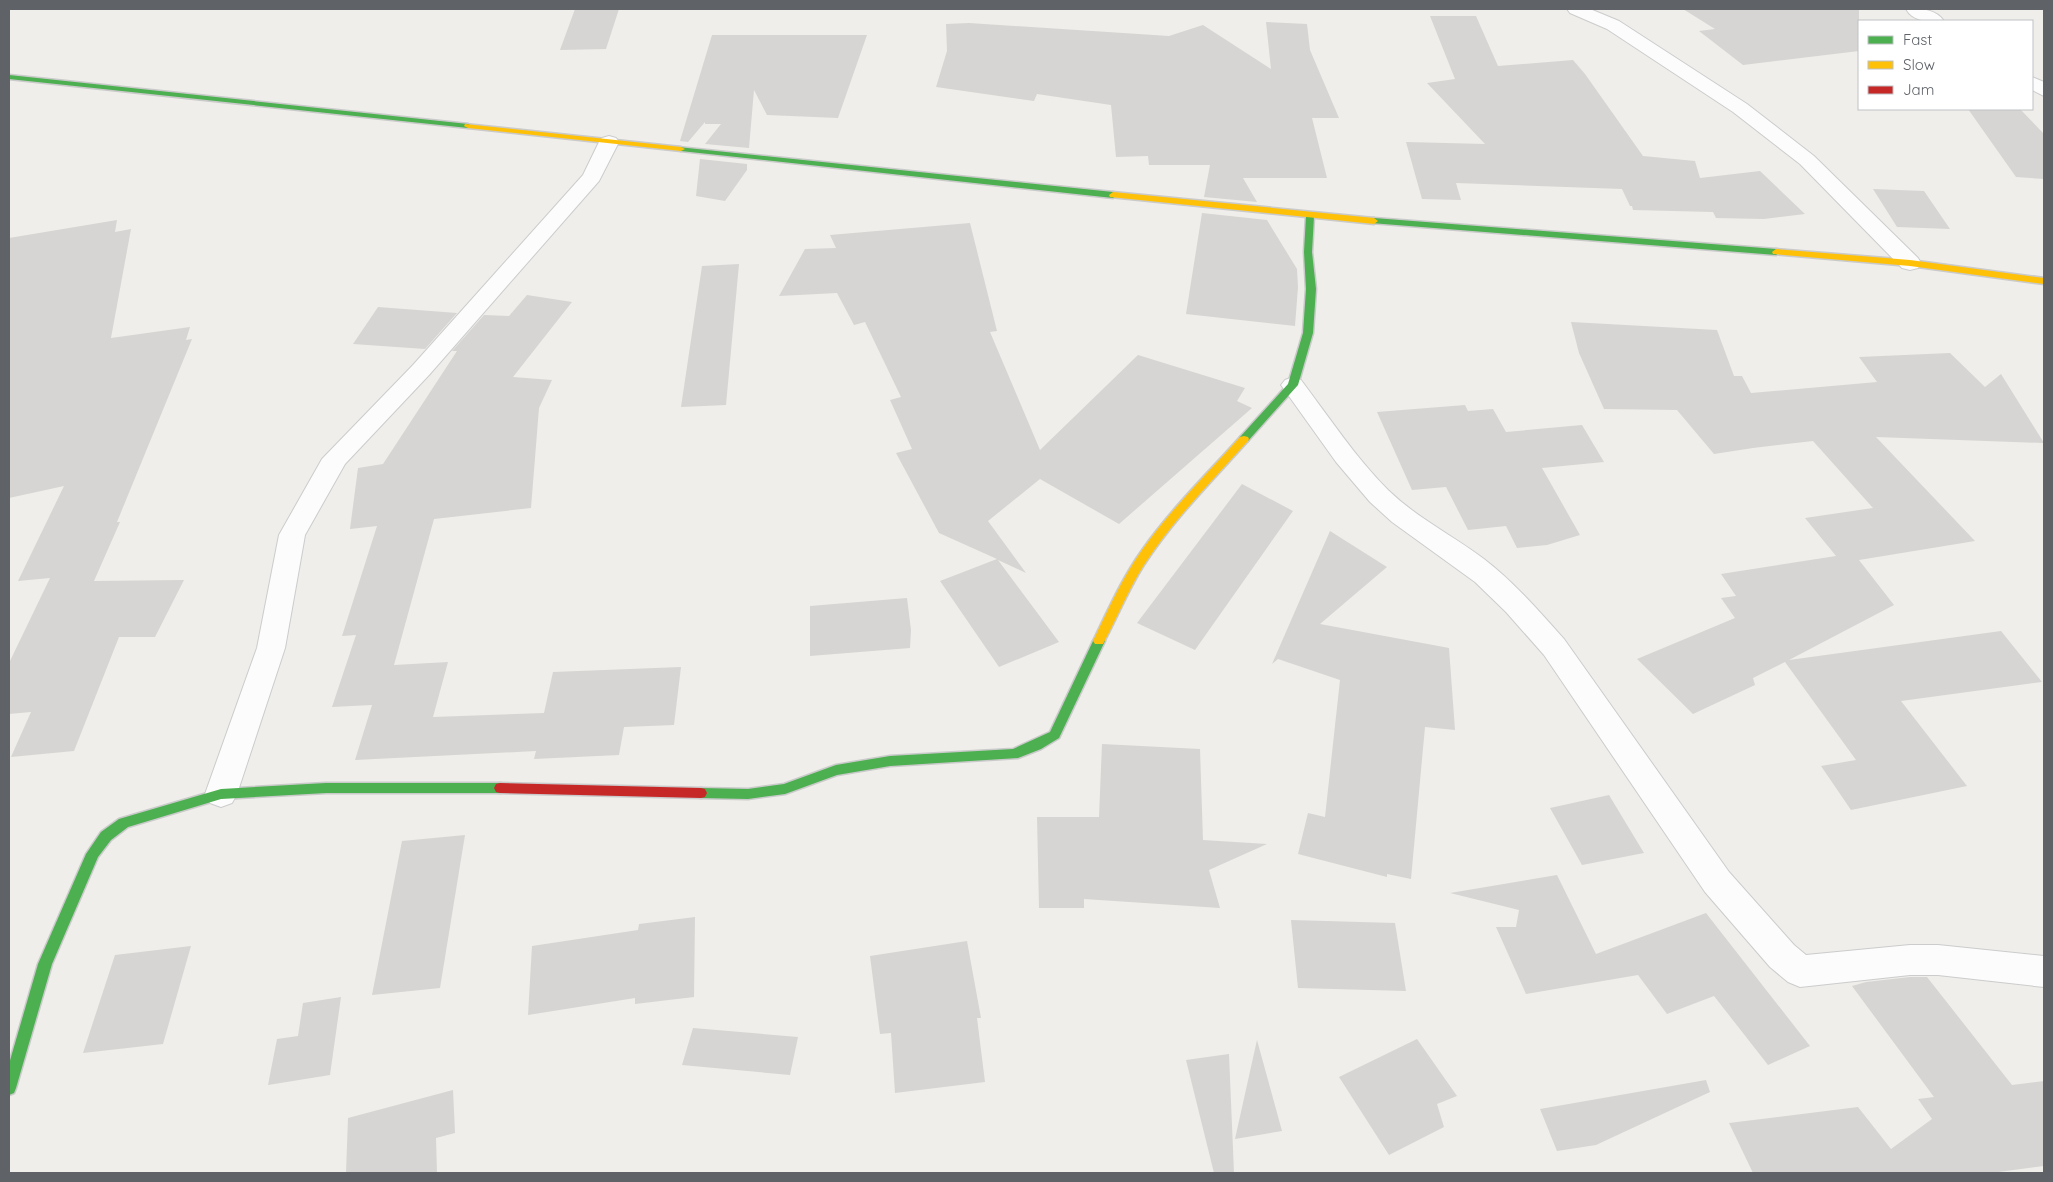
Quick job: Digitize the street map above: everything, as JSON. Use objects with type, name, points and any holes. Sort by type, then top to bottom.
[{"type":"street","points":[[1576,9],[1613,25],[1740,108],[1807,160],[1910,264]]},
{"type":"street","points":[[1914,9],[1933,20]]},
{"type":"street","points":[[2034,72],[2044,90]]},
{"type":"street","points":[[9,77],[1310,216],[1910,264],[2044,280]]},
{"type":"street","points":[[221,794],[271,648],[292,535],[335,459],[421,370],[592,177],[609,142]]},
{"type":"street","points":[[9,1088],[45,964],[93,854],[106,836],[124,823],[221,794],[326,788],[433,787],[748,794],[785,789],[836,770],[890,761],[1014,754],[1037,745],[1055,735],[1118,602],[1144,554],[1186,503],[1293,385],[1308,333],[1311,289],[1308,252],[1310,216]]},
{"type":"street","points":[[1293,385],[1360,475],[1380,497],[1402,516],[1475,566],[1530,618],[1554,647],[1717,882],[1782,956],[1800,971],[1910,960],[1938,960],[2044,972]]},
{"type":"building","points":[[575,9],[619,9],[606,49],[560,50]]},
{"type":"building","points":[[1683,9],[1859,9],[1858,51],[1743,65],[1699,31],[1715,29]]},
{"type":"building","points":[[1430,16],[1476,16],[1498,66],[1573,60],[1643,156],[1695,161],[1700,178],[1760,171],[1805,214],[1764,219],[1716,218],[1713,212],[1633,210],[1622,189],[1456,183],[1461,200],[1422,199],[1406,142],[1485,144],[1427,83],[1455,79]]},
{"type":"building","points":[[1266,22],[1307,24],[1310,50],[1339,118],[1312,118],[1327,178],[1243,178],[1257,202],[1204,197],[1210,165],[1149,165],[1148,156],[1116,157],[1111,105],[1037,94],[1034,101],[936,87],[947,51],[946,24],[969,23],[1169,36],[1203,25],[1271,69]]},
{"type":"building","points":[[712,35],[867,35],[838,118],[767,115],[754,90],[749,148],[705,144],[721,124],[705,124],[705,122],[688,142],[680,141]]},
{"type":"building","points":[[1969,110],[2021,110],[2044,134],[2044,179],[2016,177]]},
{"type":"building","points":[[700,159],[747,164],[747,170],[725,201],[696,196]]},
{"type":"building","points":[[1873,189],[1924,191],[1950,229],[1897,227]]},
{"type":"building","points":[[1202,213],[1267,220],[1297,269],[1298,287],[1295,326],[1186,314]]},
{"type":"building","points":[[117,220],[115,232],[131,229],[111,338],[190,327],[186,340],[192,339],[117,522],[120,522],[94,581],[184,580],[155,637],[119,637],[74,751],[11,757],[31,712],[9,714],[9,663],[50,578],[18,581],[64,486],[9,498],[9,238]]},
{"type":"building","points":[[970,223],[997,331],[990,332],[1040,450],[1138,355],[1245,388],[1237,401],[1252,408],[1119,524],[1040,479],[988,521],[1026,573],[998,560],[1059,642],[999,667],[940,581],[997,559],[939,533],[896,453],[912,449],[890,400],[901,397],[865,322],[854,325],[837,293],[779,296],[805,249],[836,248],[830,235]]},
{"type":"building","points":[[739,264],[726,405],[681,407],[702,266]]},
{"type":"building","points":[[527,295],[572,302],[513,377],[552,380],[539,408],[531,508],[434,519],[394,665],[448,662],[433,717],[544,713],[553,672],[681,667],[674,725],[624,727],[619,755],[534,759],[536,751],[355,760],[372,705],[332,707],[356,635],[342,636],[377,526],[350,529],[358,468],[383,464],[457,351],[452,351],[484,315],[509,316]]},
{"type":"building","points":[[378,307],[457,313],[425,349],[353,344]]},
{"type":"building","points":[[1571,322],[1717,330],[1734,376],[1742,376],[1751,393],[1877,382],[1859,357],[1950,353],[1985,387],[2001,374],[2044,443],[1876,437],[1975,541],[1859,560],[1894,605],[1789,660],[2001,631],[2042,682],[1901,701],[1967,786],[1851,810],[1821,766],[1856,760],[1785,662],[1753,678],[1755,685],[1693,714],[1637,659],[1735,618],[1721,598],[1736,596],[1721,574],[1836,556],[1805,518],[1873,508],[1813,441],[1714,454],[1677,410],[1604,409],[1579,353]]},
{"type":"building","points":[[1465,405],[1468,411],[1493,409],[1506,432],[1582,425],[1604,462],[1542,468],[1580,535],[1547,545],[1517,548],[1506,526],[1468,530],[1446,487],[1412,490],[1377,412]]},
{"type":"building","points":[[1242,484],[1293,511],[1195,650],[1137,623]]},
{"type":"building","points":[[1330,531],[1387,567],[1320,624],[1449,648],[1455,730],[1425,727],[1411,879],[1387,874],[1387,877],[1298,854],[1308,813],[1325,817],[1340,680],[1278,659],[1272,664]]},
{"type":"building","points":[[907,598],[911,630],[910,648],[810,656],[810,606]]},
{"type":"building","points":[[1102,744],[1200,749],[1203,840],[1267,844],[1209,870],[1220,908],[1084,899],[1084,908],[1039,908],[1037,817],[1099,817]]},
{"type":"building","points":[[1609,795],[1644,853],[1582,865],[1550,808]]},
{"type":"building","points":[[465,835],[440,988],[372,995],[402,841]]},
{"type":"building","points":[[1557,875],[1596,954],[1706,913],[1810,1046],[1768,1065],[1714,996],[1667,1014],[1638,975],[1526,994],[1496,927],[1516,927],[1519,910],[1450,893]]},
{"type":"building","points":[[695,917],[694,997],[635,1004],[635,998],[528,1015],[532,946],[638,930],[639,924]]},
{"type":"building","points":[[1291,920],[1395,923],[1406,991],[1298,988]]},
{"type":"building","points":[[967,941],[981,1018],[977,1018],[985,1082],[895,1093],[891,1033],[880,1034],[870,956]]},
{"type":"building","points":[[191,946],[163,1044],[83,1053],[115,955]]},
{"type":"building","points":[[1927,977],[2012,1085],[2044,1081],[2044,1166],[1991,1173],[1753,1173],[1729,1123],[1858,1107],[1891,1149],[1932,1119],[1918,1099],[1934,1097],[1852,986],[1866,982]]},
{"type":"building","points":[[341,997],[330,1075],[268,1085],[277,1039],[298,1036],[303,1003]]},
{"type":"building","points":[[693,1028],[798,1037],[790,1075],[682,1065]]},
{"type":"building","points":[[1417,1039],[1457,1096],[1437,1104],[1444,1127],[1389,1155],[1339,1077]]},
{"type":"building","points":[[1257,1040],[1282,1131],[1235,1139]]},
{"type":"building","points":[[1229,1054],[1234,1173],[1214,1173],[1186,1060]]},
{"type":"building","points":[[1706,1080],[1710,1092],[1596,1145],[1557,1151],[1540,1109]]},
{"type":"building","points":[[453,1090],[455,1133],[436,1138],[437,1173],[346,1173],[348,1118]]},
{"type":"traffic: fast","points":[[9,77],[468,126]]},
{"type":"traffic: fast","points":[[681,149],[1113,195]]},
{"type":"traffic: fast","points":[[1244,439],[1293,385],[1308,333],[1311,289],[1308,252],[1310,216]]},
{"type":"traffic: fast","points":[[1374,221],[1776,252]]},
{"type":"traffic: fast","points":[[701,793],[748,794],[785,789],[836,770],[890,761],[1014,754],[1037,745],[1055,735],[1099,641]]},
{"type":"traffic: fast","points":[[9,1088],[45,964],[93,854],[106,836],[124,823],[221,794],[326,788],[500,788]]},
{"type":"traffic: slow","points":[[468,126],[681,149]]},
{"type":"traffic: slow","points":[[1113,195],[1374,221]]},
{"type":"traffic: slow","points":[[1776,252],[1910,263],[2044,281]]},
{"type":"traffic: slow","points":[[1099,641],[1126,585],[1146,553],[1181,509],[1244,439]]},
{"type":"traffic: jam","points":[[500,788],[701,793]]}]
